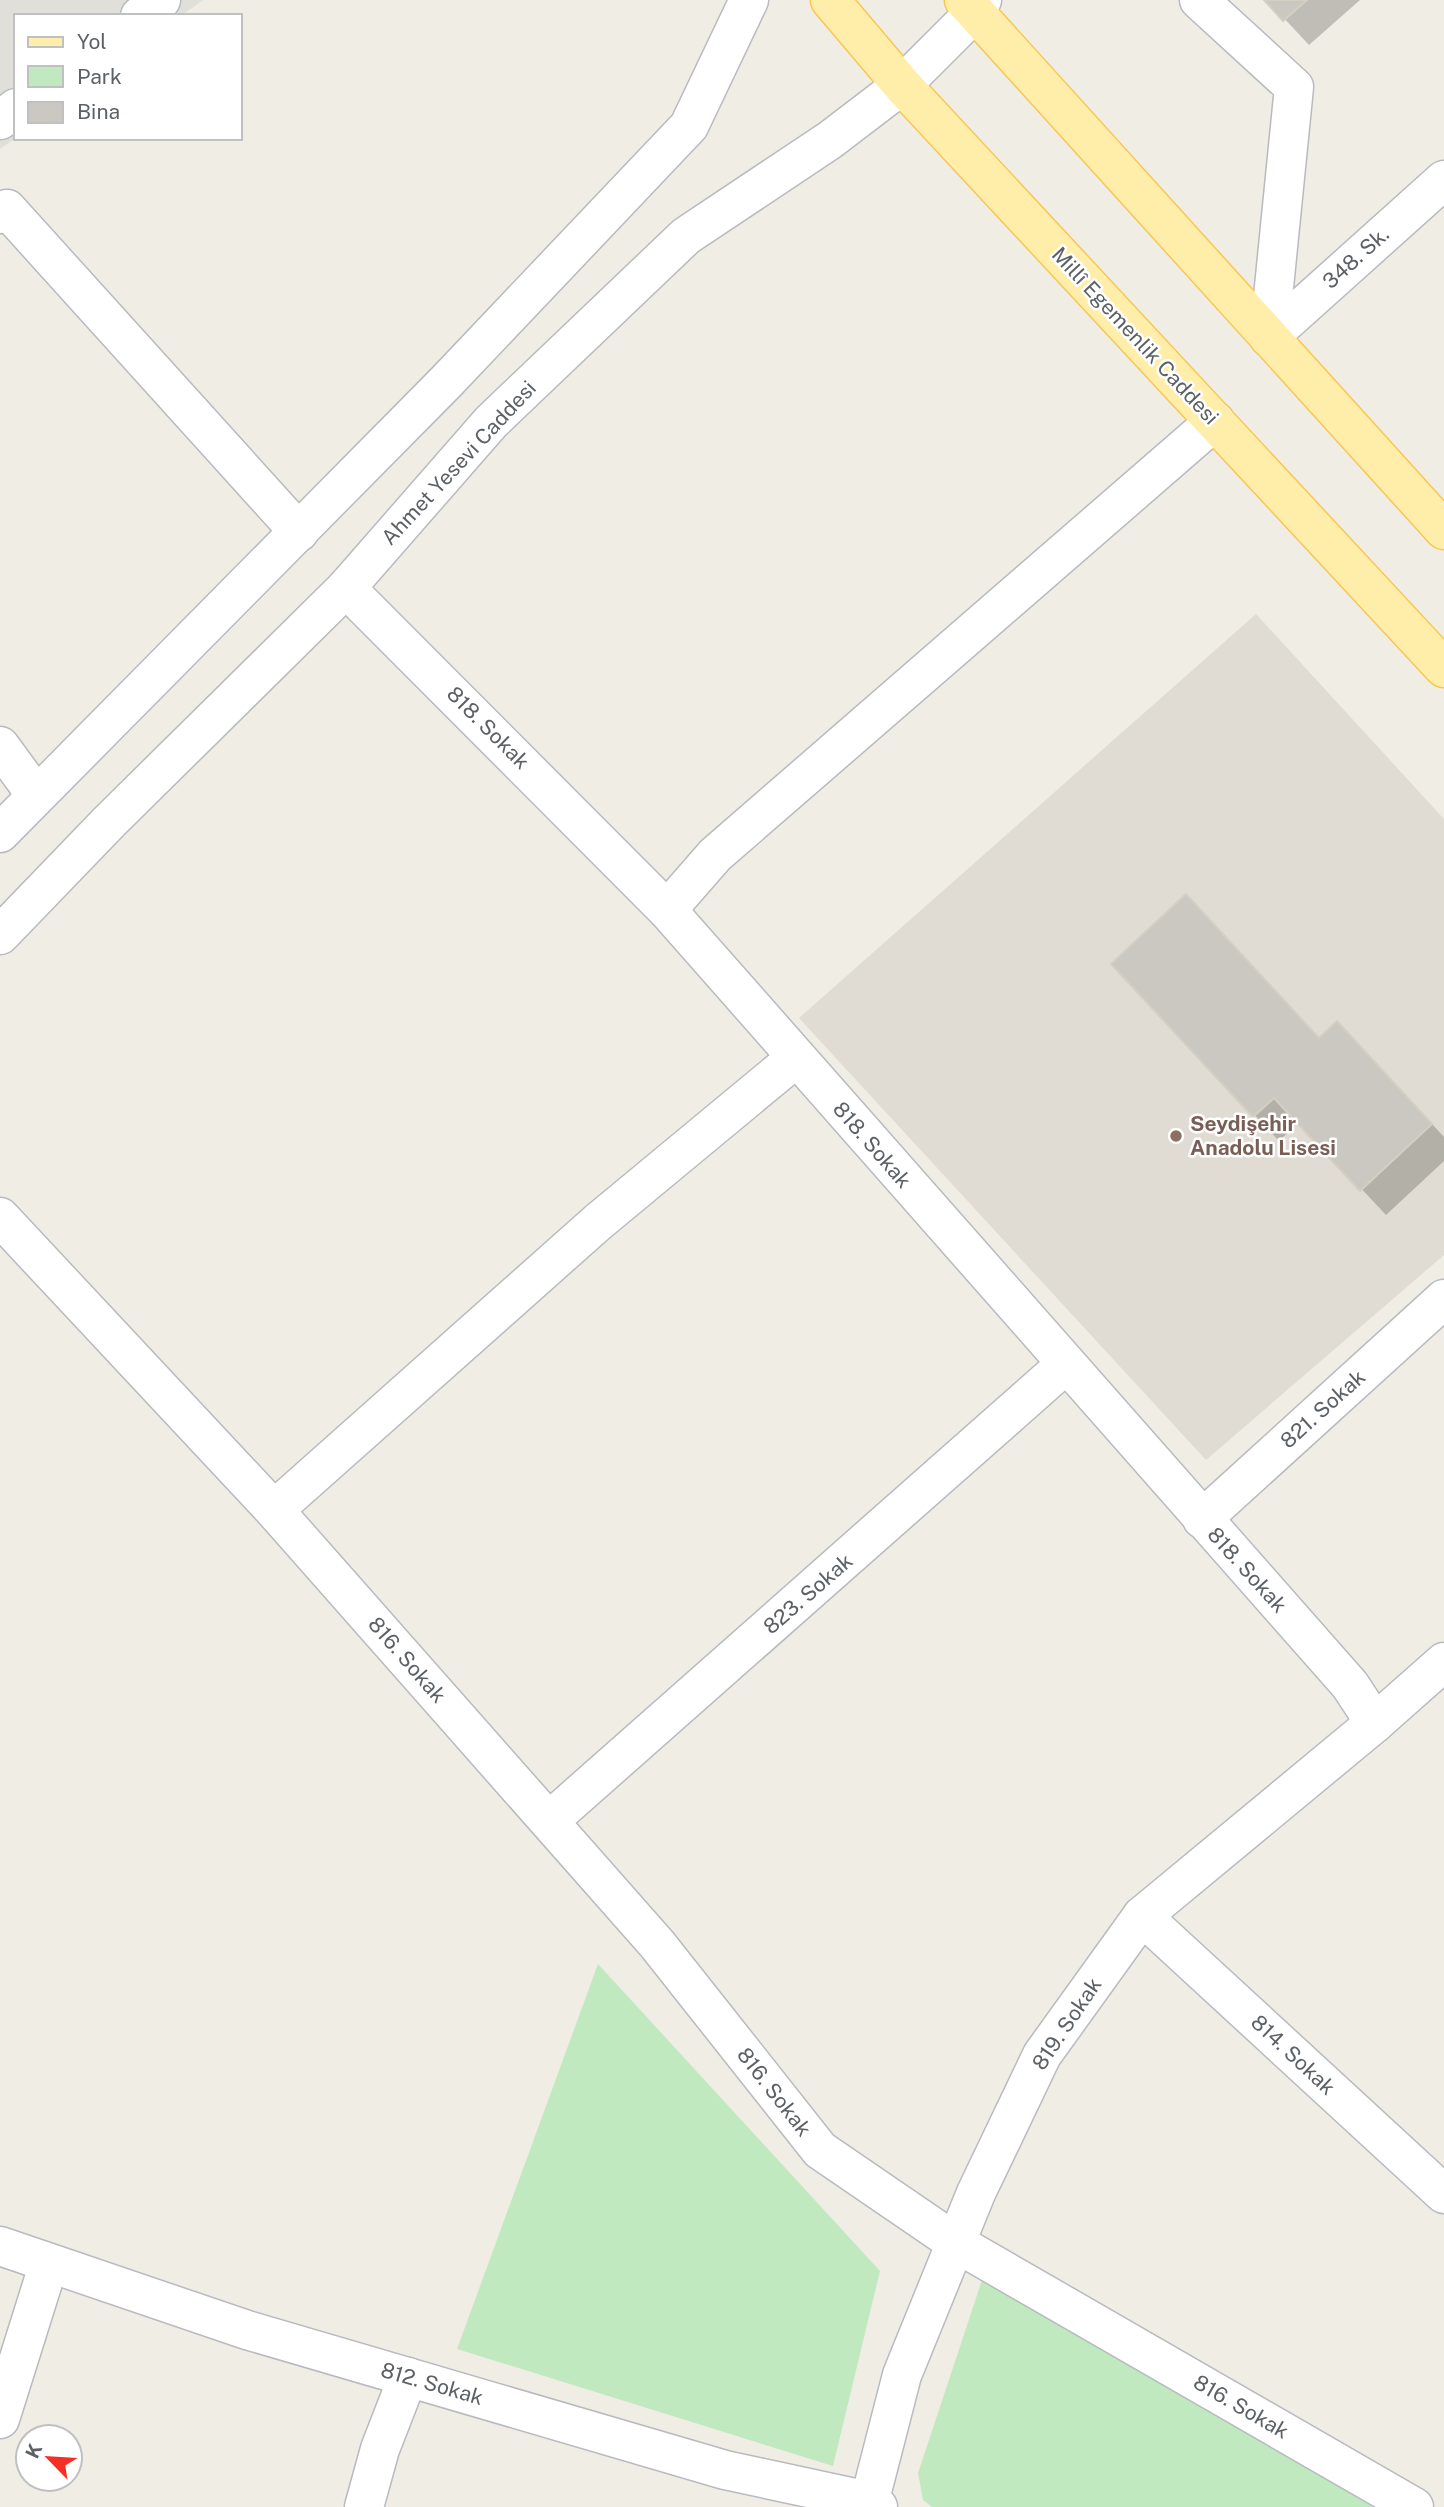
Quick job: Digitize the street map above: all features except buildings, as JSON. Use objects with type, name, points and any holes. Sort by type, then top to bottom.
[{"type":"main road","name":"Millî Egemenlik Caddesi","points":[[830,0],[902,85],[1444,668]]},
{"type":"main road","points":[[982,3],[1269,337],[1444,530]]},
{"type":"street","points":[[143,14],[161,0]]},
{"type":"street","points":[[0,833],[446,382],[689,125],[749,0]]},
{"type":"street","points":[[1199,0],[1294,86],[1269,337]]},
{"type":"street","name":"Ahmet Yesevi Caddesi","points":[[0,935],[109,822],[346,587],[491,422],[686,236],[830,140],[902,85],[982,3]]},
{"type":"street","name":"348. Sk.","points":[[1269,337],[1444,180]]},
{"type":"street","points":[[0,214],[7,209],[299,532]]},
{"type":"street","points":[[667,910],[715,855],[1215,421]]},
{"type":"street","name":"818. Sokak","points":[[346,587],[667,910],[1065,1365],[1350,1685],[1375,1723]]},
{"type":"street","points":[[0,747],[36,795]]},
{"type":"street","points":[[274,1510],[598,1222],[796,1058]]},
{"type":"street","name":"816. Sokak","points":[[0,1217],[274,1510],[549,1821],[657,1944],[820,2150],[956,2243],[1414,2507]]},
{"type":"street","name":"821. Sokak","points":[[1202,1519],[1444,1299]]},
{"type":"street","name":"823. Sokak","points":[[549,1821],[1065,1365]]},
{"type":"street","name":"819. Sokak","points":[[872,2505],[902,2375],[976,2193],[1042,2055],[1142,1916],[1375,1723],[1444,1662]]},
{"type":"street","name":"814. Sokak","points":[[1142,1916],[1444,2194]]},
{"type":"street","name":"812. Sokak","points":[[0,2246],[247,2330],[725,2470],[872,2505]]},
{"type":"street","points":[[0,2419],[49,2263]]},
{"type":"street","points":[[364,2507],[380,2449],[408,2377]]},
{"type":"shaded area","points":[[0,0],[203,0],[184,14],[14,14],[14,139],[0,149]]},
{"type":"shaded area","name":"Seydişehir Anadolu Lisesi","points":[[1256,614],[1444,819],[1444,1255],[1206,1460],[799,1018]]},
{"type":"green space","points":[[598,1964],[880,2271],[833,2466],[457,2349]]},
{"type":"green space","points":[[985,2271],[1373,2507],[932,2507],[923,2500],[918,2473]]},
{"type":"place","name":"Seydişehir Anadolu Lisesi","points":[[1176,1136]]}]
